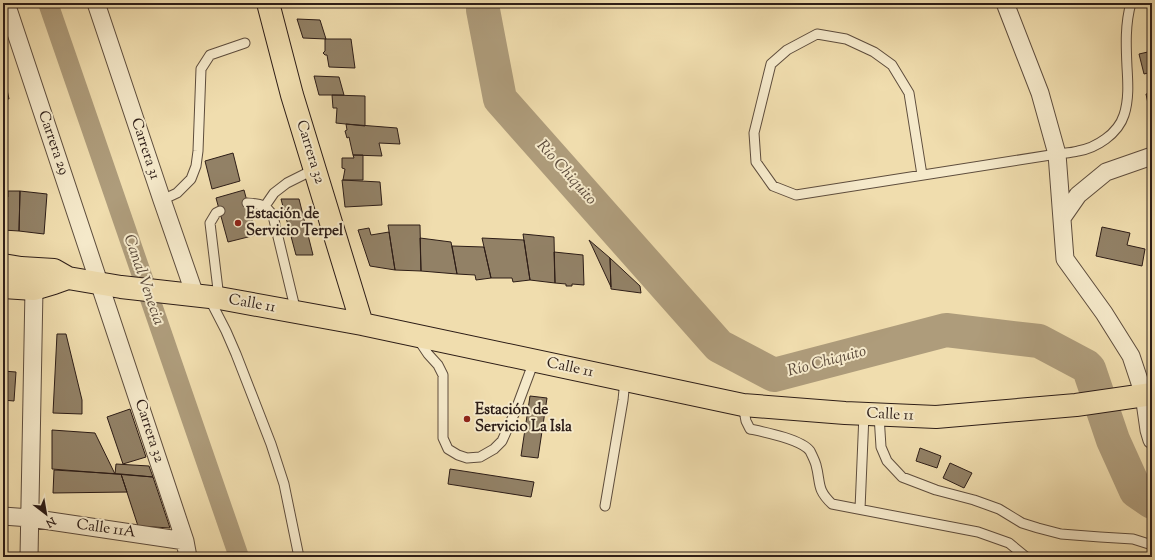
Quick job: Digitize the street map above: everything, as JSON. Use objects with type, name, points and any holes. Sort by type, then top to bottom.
[{"type":"main road","name":"Carrera 32","points":[[268,3],[292,95],[362,324]]},
{"type":"main road","name":"Calle 11","points":[[12,267],[54,270],[68,278],[100,284],[208,296],[362,324],[743,405],[936,417],[1076,405],[1148,394]]},
{"type":"main road","name":"Calle 11","points":[[3,287],[34,289],[68,278]]},
{"type":"street","name":"Carrera 29","points":[[6,3],[100,284]]},
{"type":"street","name":"Carrera 31","points":[[96,3],[162,200],[208,296]]},
{"type":"street","points":[[1005,3],[1040,93],[1057,154],[1065,259],[1104,313],[1131,356],[1148,394],[1149,430],[1152,440]]},
{"type":"street","points":[[1062,218],[1078,195],[1106,172],[1152,156]]},
{"type":"street","points":[[12,267],[34,289],[29,557]]},
{"type":"street","name":"Carrera 32","points":[[100,284],[186,549]]},
{"type":"street","name":"Calle 11A","points":[[3,516],[30,518],[186,549]]},
{"type":"lane","points":[[922,175],[909,93],[892,65],[874,52],[846,39],[817,34],[787,50],[771,64],[754,134],[756,162],[773,186],[796,195],[1079,151],[1103,142],[1117,128],[1124,116],[1128,94],[1126,26],[1131,3]]},
{"type":"lane","points":[[162,200],[177,193],[191,179],[196,166],[198,151],[201,69],[210,54],[245,43]]},
{"type":"lane","points":[[265,206],[274,193],[287,183],[315,169]]},
{"type":"lane","points":[[247,203],[265,206],[269,208],[273,216],[296,312]]},
{"type":"lane","points":[[220,211],[216,213],[210,223],[208,296],[226,331],[271,444],[284,484],[299,557]]},
{"type":"lane","points":[[415,335],[428,354],[438,365],[443,375],[444,438],[448,449],[467,458],[480,457],[494,449],[502,441],[515,412],[534,361]]},
{"type":"lane","points":[[605,506],[625,380]]},
{"type":"lane","points":[[743,405],[746,421],[750,428],[778,435],[800,444],[809,450],[816,465],[819,486],[826,498],[832,504],[978,532],[1009,543],[1026,557]]},
{"type":"lane","points":[[860,509],[872,414]]},
{"type":"lane","points":[[872,414],[881,447],[887,461],[902,477],[936,490],[974,500],[999,509],[1022,523],[1038,528],[1061,534],[1133,539],[1152,545]]},
{"type":"building","points":[[297,19],[320,20],[326,39],[303,38]]},
{"type":"building","points":[[325,39],[351,39],[355,68],[329,67],[327,55],[323,53],[325,51]]},
{"type":"building","points":[[1152,51],[1152,72],[1144,74],[1139,54]]},
{"type":"building","points":[[314,76],[339,77],[344,95],[319,95]]},
{"type":"building","points":[[3,85],[6,85],[9,99],[3,98]]},
{"type":"building","points":[[1152,93],[1152,123],[1146,94]]},
{"type":"building","points":[[332,95],[365,96],[365,126],[336,123],[337,108],[333,108]]},
{"type":"building","points":[[346,124],[397,128],[400,144],[379,143],[382,156],[353,155],[349,137],[347,138],[345,131],[347,130]]},
{"type":"building","points":[[233,153],[240,181],[212,189],[205,161]]},
{"type":"building","points":[[353,155],[363,155],[363,180],[343,180],[345,169],[342,168],[342,158],[354,158]]},
{"type":"building","points":[[342,180],[380,182],[382,205],[345,207]]},
{"type":"building","name":"Estación de Servicio Terpel","points":[[244,190],[256,235],[228,242],[216,198]]},
{"type":"building","points":[[8,191],[20,191],[19,231],[3,230],[3,196],[8,197]]},
{"type":"building","points":[[20,191],[47,194],[44,234],[19,231]]},
{"type":"building","points":[[281,199],[299,199],[313,255],[296,255]]},
{"type":"building","points":[[388,225],[420,225],[421,271],[395,270]]},
{"type":"building","points":[[1102,227],[1130,233],[1127,245],[1145,249],[1142,266],[1096,256]]},
{"type":"building","points":[[369,228],[371,235],[389,232],[395,270],[370,266],[358,230]]},
{"type":"building","points":[[523,234],[554,237],[555,283],[530,280]]},
{"type":"building","points":[[420,238],[451,242],[457,274],[421,271]]},
{"type":"building","points":[[482,238],[524,240],[530,280],[513,282],[512,278],[491,278]]},
{"type":"building","points":[[589,240],[610,258],[611,287],[592,246]]},
{"type":"building","points":[[452,246],[484,247],[491,278],[476,280],[475,275],[457,274]]},
{"type":"building","points":[[554,252],[583,255],[584,285],[572,284],[572,286],[566,286],[566,284],[555,283]]},
{"type":"building","points":[[610,258],[640,286],[641,293],[611,289]]},
{"type":"building","points":[[57,334],[66,334],[82,400],[82,414],[53,413]]},
{"type":"building","points":[[3,371],[16,372],[14,401],[3,400]]},
{"type":"building","points":[[530,396],[547,398],[538,458],[521,456]]},
{"type":"building","points":[[130,409],[146,457],[123,464],[107,417]]},
{"type":"building","points":[[52,430],[95,433],[115,474],[52,469]]},
{"type":"building","points":[[920,448],[941,456],[937,468],[916,461]]},
{"type":"building","points":[[950,463],[972,473],[964,488],[943,478]]},
{"type":"building","points":[[116,464],[149,466],[153,477],[115,474]]},
{"type":"building","points":[[450,469],[534,482],[531,497],[448,484]]},
{"type":"building","points":[[54,470],[121,474],[127,492],[53,493]]},
{"type":"building","points":[[121,474],[153,477],[170,528],[138,526]]},
{"type":"waterway","name":"Canal Venecia","points":[[48,3],[239,557]]},
{"type":"waterway","name":"Río Chiquito","points":[[483,3],[483,10],[500,99],[719,346],[774,375],[946,330],[1039,341],[1089,369],[1113,440],[1136,491],[1152,502]]},
{"type":"place","name":"Estación de Servicio Terpel","points":[[238,223]]},
{"type":"place","name":"Estación de Servicio La Isla","points":[[467,419]]}]
